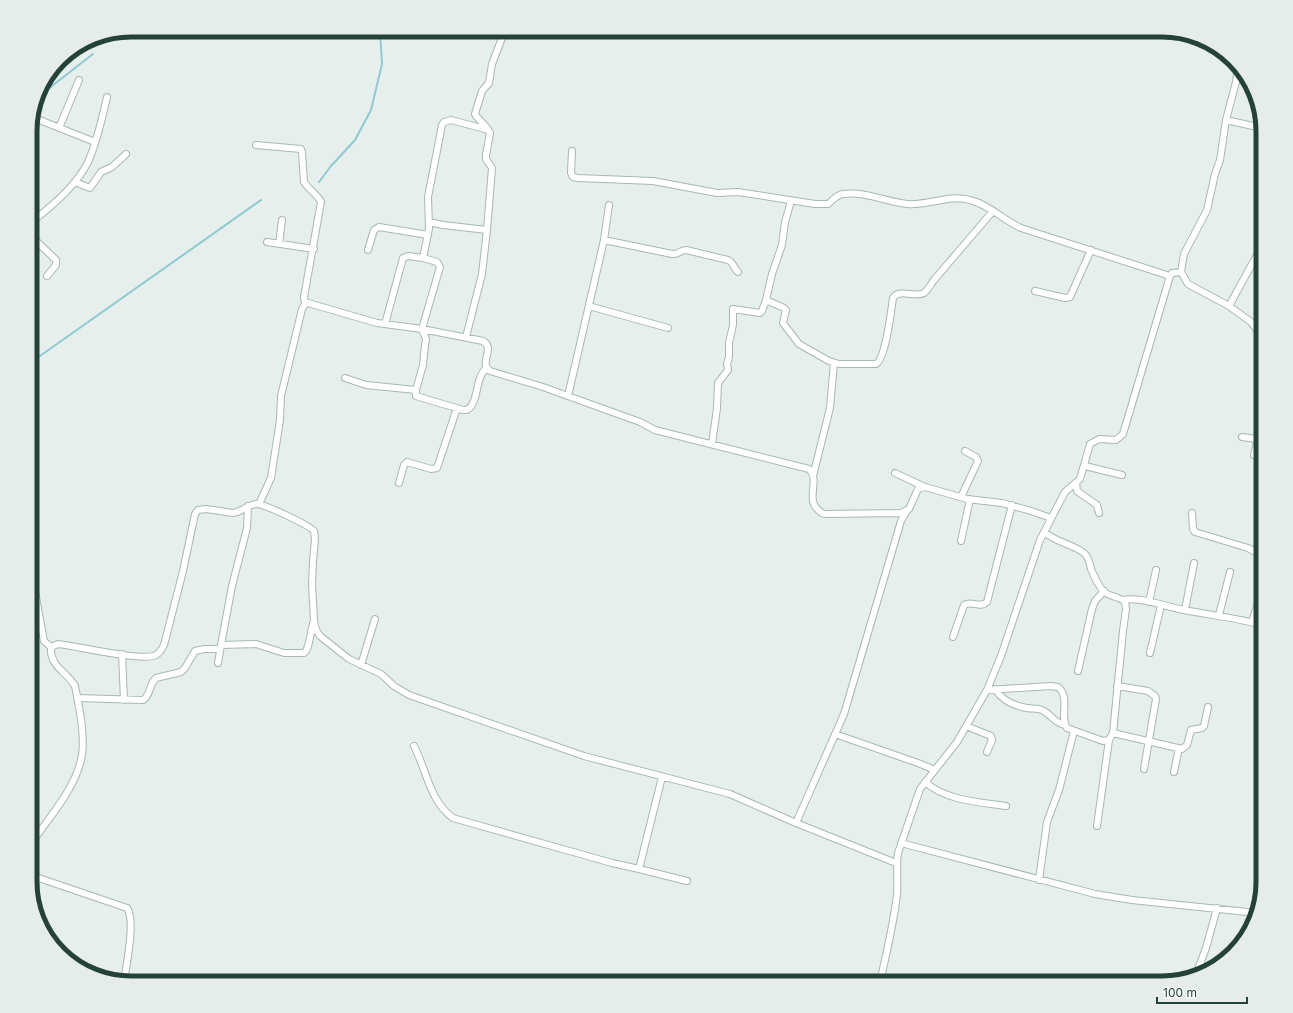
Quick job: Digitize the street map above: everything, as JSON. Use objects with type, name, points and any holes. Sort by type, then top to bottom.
[{"type":"street","points":[[466,337],[482,274],[492,168],[486,159],[489,137],[488,130],[475,114],[482,91],[489,83],[492,64],[502,37]]},
{"type":"street","points":[[1237,75],[1226,120],[1220,160],[1215,174],[1207,210],[1184,254],[1181,272],[1188,284],[1229,306],[1256,327]]},
{"type":"street","points":[[59,128],[79,80]]},
{"type":"street","points":[[37,218],[48,209],[75,182],[87,163],[95,142],[107,97]]},
{"type":"street","points":[[38,119],[95,142]]},
{"type":"street","points":[[423,258],[428,235],[428,197],[442,125],[444,122],[451,120],[488,130]]},
{"type":"street","points":[[1226,120],[1256,127]]},
{"type":"street","points":[[256,145],[301,149],[304,182],[321,202],[314,249],[304,297],[305,304],[302,309],[282,391],[280,420],[271,478],[259,504]]},
{"type":"street","points":[[572,151],[571,173],[573,177],[662,182],[717,193],[738,192],[791,201],[824,204],[828,204],[838,196],[856,194],[907,204],[957,198],[973,200],[985,205],[1005,220],[1021,228],[1170,276]]},
{"type":"street","points":[[75,182],[90,188],[101,172],[112,167],[126,154]]},
{"type":"street","points":[[712,444],[717,408],[718,383],[728,370],[727,364],[729,358],[729,343],[733,325],[733,309],[761,312],[782,245],[785,222],[791,201]]},
{"type":"street","points":[[568,396],[604,240],[609,205]]},
{"type":"street","points":[[766,300],[786,310],[783,323],[799,344],[822,358],[834,362],[871,365],[879,362],[886,339],[893,298],[895,295],[898,293],[920,294],[926,291],[993,211]]},
{"type":"street","points":[[279,244],[282,220]]},
{"type":"street","points":[[429,222],[487,230]]},
{"type":"street","points":[[368,250],[374,230],[379,227],[428,235]]},
{"type":"street","points":[[604,240],[672,254],[686,250],[728,260],[732,262],[734,268],[738,272]]},
{"type":"street","points":[[37,242],[56,260],[56,265],[47,276]]},
{"type":"street","points":[[267,242],[314,249]]},
{"type":"street","points":[[1035,290],[1065,298],[1070,297],[1091,250]]},
{"type":"street","points":[[385,324],[402,258],[408,256],[437,262],[440,267],[422,329],[425,344],[422,371],[416,390],[416,396],[463,410],[470,408],[472,406],[482,373],[487,368]]},
{"type":"street","points":[[1229,306],[1256,257]]},
{"type":"street","points":[[883,976],[897,893],[896,863],[901,843],[920,789],[957,742],[987,690],[1001,656],[1031,563],[1044,532],[1065,492],[1080,479],[1085,466],[1090,444],[1099,439],[1116,440],[1123,434],[1170,276],[1172,273],[1181,272]]},
{"type":"street","points":[[305,304],[313,304],[385,324],[422,329],[483,341],[487,343],[488,347],[485,365],[490,371],[568,396],[640,422],[656,430],[809,469],[813,476]]},
{"type":"street","points":[[589,306],[668,328]]},
{"type":"street","points":[[834,362],[830,408],[813,476],[813,502],[819,511],[824,514],[906,512]]},
{"type":"street","points":[[345,378],[366,385],[416,390]]},
{"type":"street","points":[[399,483],[404,465],[407,462],[431,469],[437,468],[457,408]]},
{"type":"street","points":[[1242,437],[1256,439]]},
{"type":"street","points":[[1254,455],[1256,450]]},
{"type":"street","points":[[961,497],[978,461],[975,456],[965,451]]},
{"type":"street","points":[[1085,466],[1122,475]]},
{"type":"street","points":[[895,473],[925,487],[970,499],[1012,505],[1051,518]]},
{"type":"street","points":[[1076,483],[1077,492],[1097,505],[1099,514]]},
{"type":"street","points":[[796,823],[844,714],[901,521],[911,505],[918,489],[925,487]]},
{"type":"street","points":[[961,541],[970,499]]},
{"type":"street","points":[[51,648],[58,644],[122,654],[148,656],[156,655],[164,645],[183,571],[195,514],[198,510],[206,509],[238,513],[248,506],[259,504],[306,525],[314,531],[315,539],[312,572],[314,621],[316,630],[320,636],[349,659],[381,674],[394,686],[409,695],[584,756],[730,794],[796,823],[896,863]]},
{"type":"street","points":[[953,637],[964,605],[970,603],[981,605],[987,602],[1012,505]]},
{"type":"street","points":[[218,663],[232,586],[246,528],[248,506]]},
{"type":"street","points":[[1192,513],[1193,529],[1195,532],[1248,548],[1256,553]]},
{"type":"street","points":[[1044,532],[1054,540],[1086,554],[1093,574],[1104,591],[1108,594],[1123,600],[1132,598],[1185,610],[1219,615],[1256,623]]},
{"type":"street","points":[[1185,610],[1194,563]]},
{"type":"street","points":[[1149,602],[1156,570]]},
{"type":"street","points":[[1219,615],[1230,572]]},
{"type":"street","points":[[1078,671],[1092,609],[1095,601],[1104,591]]},
{"type":"street","points":[[1097,826],[1110,740],[1113,733],[1126,606],[1123,600]]},
{"type":"street","points":[[37,603],[44,641],[51,648],[51,656],[58,668],[71,679],[75,686],[78,698],[83,742],[82,756],[78,771],[70,786],[37,835]]},
{"type":"street","points":[[1150,653],[1161,605]]},
{"type":"street","points":[[1252,622],[1256,609]]},
{"type":"street","points":[[361,665],[375,619]]},
{"type":"street","points":[[78,698],[143,700],[146,698],[156,678],[181,672],[195,651],[204,649],[256,644],[284,653],[304,653],[308,648],[310,630],[314,621]]},
{"type":"street","points":[[122,654],[124,700]]},
{"type":"street","points":[[987,690],[1051,686],[1058,687],[1061,690],[1064,699],[1065,725]]},
{"type":"street","points":[[1117,686],[1148,691],[1155,696],[1156,699],[1144,769]]},
{"type":"street","points":[[995,689],[999,695],[1009,702],[1022,707],[1043,710],[1059,724],[1065,725],[1067,728],[1103,741],[1110,740]]},
{"type":"street","points":[[1113,733],[1179,748],[1185,747],[1187,745],[1191,730],[1202,728],[1204,726],[1208,706]]},
{"type":"street","points":[[966,726],[992,736],[987,752]]},
{"type":"street","points":[[1039,880],[1047,822],[1059,790],[1074,731]]},
{"type":"street","points":[[835,734],[935,770]]},
{"type":"street","points":[[414,746],[420,758],[429,788],[442,808],[453,818],[605,861],[639,868],[686,881]]},
{"type":"street","points":[[1174,772],[1179,748]]},
{"type":"street","points":[[639,868],[662,777]]},
{"type":"street","points":[[924,782],[954,798],[1006,806]]},
{"type":"street","points":[[901,843],[1039,880],[1116,898],[1251,912]]},
{"type":"street","points":[[37,877],[127,908],[131,919],[130,942],[125,975]]},
{"type":"street","points":[[1198,969],[1206,948],[1216,908]]},
{"type":"waterway","points":[[319,182],[331,166],[355,140],[371,110],[382,64],[380,37]]},
{"type":"waterway","points":[[44,95],[48,89],[93,54]]},
{"type":"waterway","points":[[37,358],[261,200]]}]
